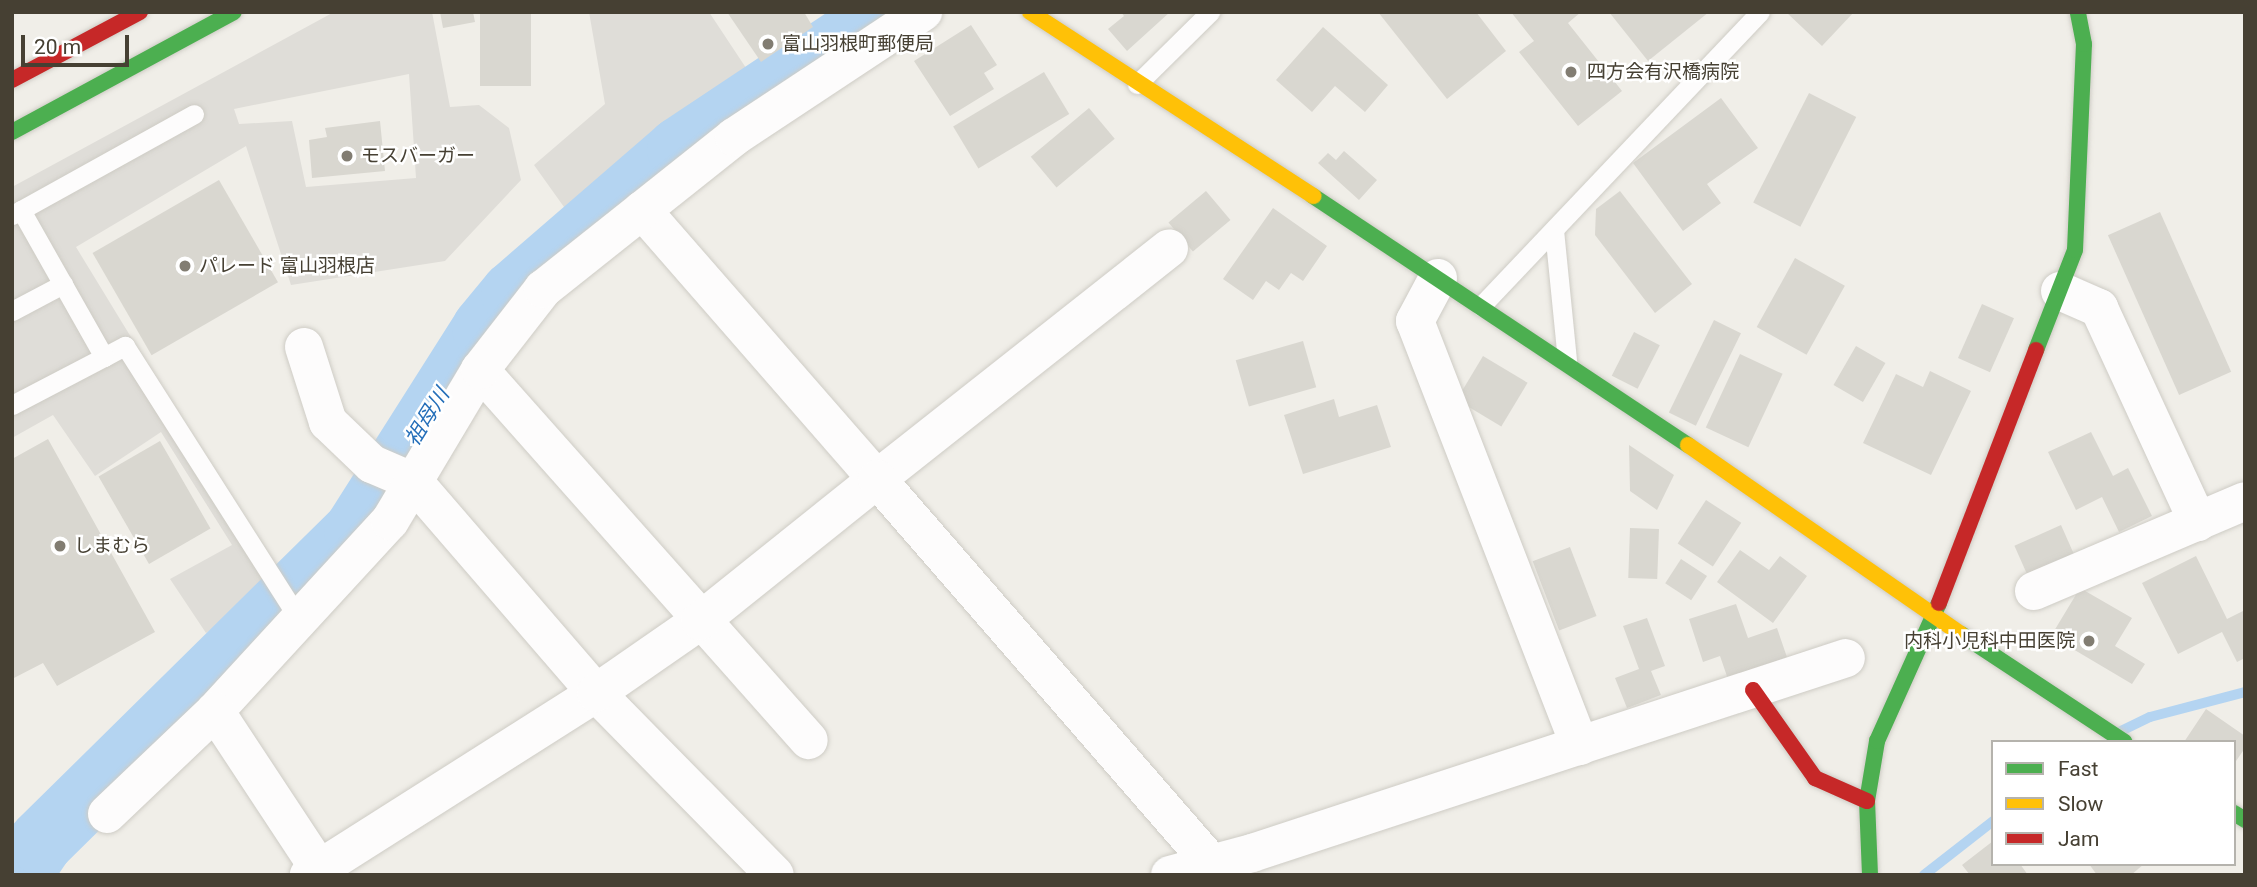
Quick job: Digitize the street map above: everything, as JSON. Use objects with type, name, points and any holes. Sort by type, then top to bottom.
[{"type":"street","points":[[12,80],[140,12]]},
{"type":"street","points":[[12,132],[234,12]]},
{"type":"street","points":[[107,814],[215,711],[298,618],[390,522],[480,370],[543,289],[734,136],[923,12]]},
{"type":"street","points":[[1030,12],[1567,361],[1934,616],[2122,740]]},
{"type":"street","points":[[1870,875],[1867,801],[1877,741],[1934,616],[2075,250],[2084,44],[2078,12]]},
{"type":"street","points":[[642,210],[1210,862]]},
{"type":"street","points":[[215,711],[317,873],[596,693],[701,621],[1169,248]]},
{"type":"street","points":[[1438,278],[1415,321],[1580,746]]},
{"type":"street","points":[[2060,290],[2099,308],[2198,522]]},
{"type":"street","points":[[304,347],[328,422],[372,464],[414,482],[596,693],[775,875]]},
{"type":"street","points":[[480,370],[809,740]]},
{"type":"street","points":[[2034,591],[2245,501]]},
{"type":"street","points":[[1170,875],[1210,862],[1264,864],[1580,746],[1846,659]]},
{"type":"street","points":[[1754,690],[1815,778],[1867,801]]},
{"type":"lane","points":[[1137,84],[1210,12]]},
{"type":"lane","points":[[1481,306],[1760,12]]},
{"type":"lane","points":[[104,358],[63,284],[17,213],[194,114]]},
{"type":"lane","points":[[1554,230],[1567,361]]},
{"type":"lane","points":[[12,312],[63,284]]},
{"type":"lane","points":[[12,405],[125,346],[298,618]]},
{"type":"shaded area","points":[[334,12],[432,12],[450,107],[479,105],[509,128],[521,180],[445,261],[291,285],[246,146],[76,247],[281,583],[206,633],[170,579],[232,545],[161,432],[95,476],[53,415],[12,438],[12,187]],"holes":[[[409,74],[416,178],[306,187],[292,121],[239,124],[234,109]]]},
{"type":"shaded area","points":[[589,12],[709,12],[754,80],[690,124],[574,221],[534,165],[605,104]]},
{"type":"building","points":[[440,12],[473,12],[475,22],[443,28]]},
{"type":"building","points":[[480,12],[531,12],[531,86],[480,86]]},
{"type":"building","name":"富山羽根町郵便局","points":[[727,12],[804,12],[813,27],[761,62]]},
{"type":"building","points":[[1121,12],[1170,12],[1127,51],[1108,29],[1124,16]]},
{"type":"building","points":[[1378,12],[1476,12],[1506,51],[1447,99]]},
{"type":"building","name":"四方会有沢橋病院","points":[[1511,12],[1581,12],[1568,23],[1622,91],[1578,126],[1519,52],[1534,41]]},
{"type":"building","name":"四方会有沢橋病院","points":[[1609,12],[1709,12],[1648,61]]},
{"type":"building","points":[[1786,12],[1854,12],[1822,46]]},
{"type":"building","points":[[971,25],[997,65],[984,73],[994,89],[950,116],[914,61]]},
{"type":"building","points":[[1323,27],[1388,85],[1365,112],[1335,86],[1312,112],[1276,80]]},
{"type":"building","points":[[1044,72],[1069,114],[978,169],[953,127]]},
{"type":"building","points":[[1809,93],[1856,117],[1800,227],[1753,203]]},
{"type":"building","points":[[1721,98],[1758,148],[1707,184],[1721,203],[1683,231],[1633,163]]},
{"type":"building","points":[[1089,108],[1115,139],[1056,187],[1031,157]]},
{"type":"building","name":"モスバーガー","points":[[380,121],[385,171],[312,178],[309,140],[327,137],[325,128]]},
{"type":"building","points":[[1344,151],[1377,180],[1359,200],[1318,163],[1328,153],[1336,160]]},
{"type":"building","name":"パレード 富山羽根店","points":[[219,180],[278,282],[152,355],[93,253]]},
{"type":"building","points":[[1206,191],[1230,220],[1193,252],[1168,222]]},
{"type":"building","points":[[1620,191],[1692,284],[1655,313],[1595,235],[1596,209]]},
{"type":"building","points":[[1273,208],[1327,246],[1303,281],[1291,273],[1279,290],[1266,281],[1253,300],[1223,279]]},
{"type":"building","points":[[2160,212],[2231,372],[2179,395],[2108,235]]},
{"type":"building","points":[[1795,258],[1845,286],[1807,355],[1757,327]]},
{"type":"building","points":[[1982,304],[2014,318],[1990,372],[1958,358]]},
{"type":"building","points":[[1714,320],[1741,333],[1696,426],[1669,413]]},
{"type":"building","points":[[1634,332],[1660,345],[1638,389],[1612,376]]},
{"type":"building","points":[[1303,341],[1316,387],[1249,406],[1236,360]]},
{"type":"building","points":[[1856,346],[1885,363],[1863,402],[1834,385]]},
{"type":"building","points":[[1740,354],[1783,374],[1748,447],[1706,427]]},
{"type":"building","points":[[1483,356],[1528,383],[1501,426],[1457,400]]},
{"type":"building","points":[[1930,371],[1971,391],[1931,475],[1863,443],[1896,374],[1923,387]]},
{"type":"building","points":[[1334,399],[1339,417],[1377,405],[1391,447],[1303,474],[1284,415]]},
{"type":"building","points":[[2091,432],[2113,476],[2128,468],[2152,516],[2119,532],[2102,497],[2076,510],[2048,452]]},
{"type":"building","name":"しまむら","points":[[48,439],[155,632],[57,686],[43,663],[12,679],[12,459]]},
{"type":"building","points":[[160,441],[211,528],[149,564],[99,476]]},
{"type":"building","points":[[1629,445],[1674,475],[1657,510],[1630,491]]},
{"type":"building","points":[[1706,500],[1741,523],[1713,566],[1678,544]]},
{"type":"building","points":[[2061,525],[2076,558],[2029,579],[2014,546]]},
{"type":"building","points":[[1630,528],[1659,529],[1657,579],[1628,578]]},
{"type":"building","points":[[1570,547],[1597,616],[1559,630],[1533,561]]},
{"type":"building","points":[[1740,550],[1769,570],[1780,556],[1807,576],[1773,623],[1717,582]]},
{"type":"building","points":[[2196,556],[2227,619],[2245,610],[2245,658],[2237,662],[2222,632],[2178,654],[2142,583]]},
{"type":"building","points":[[1681,559],[1707,576],[1691,600],[1665,583]]},
{"type":"building","name":"内科小児科中田医院","points":[[2080,588],[2132,618],[2115,646],[2145,664],[2132,684],[2051,636]]},
{"type":"building","points":[[1736,604],[1748,638],[1777,628],[1790,666],[1730,685],[1720,656],[1703,662],[1689,619]]},
{"type":"building","points":[[1647,618],[1665,666],[1651,671],[1661,695],[1627,708],[1615,678],[1639,669],[1623,626]]},
{"type":"building","points":[[2206,709],[2245,736],[2245,748],[2236,761],[2236,740],[2185,740]]},
{"type":"building","points":[[1991,843],[1991,866],[2021,866],[2028,875],[1970,875],[1962,865]]},
{"type":"building","points":[[2090,866],[2142,866],[2131,875],[2097,875]]},
{"type":"waterway","name":"祖母川","points":[[18,875],[40,842],[356,530],[484,328],[513,293],[679,149],[885,12]]},
{"type":"waterway","points":[[2121,731],[2150,717],[2245,692]]},
{"type":"waterway","points":[[1924,875],[1991,823]]},
{"type":"traffic: fast","points":[[12,132],[234,12]]},
{"type":"traffic: fast","points":[[2036,350],[2075,250],[2084,44],[2078,12]]},
{"type":"traffic: fast","points":[[1313,196],[1688,445]]},
{"type":"traffic: fast","points":[[1870,875],[1867,801],[1877,741],[1939,603]]},
{"type":"traffic: fast","points":[[1961,634],[2122,740]]},
{"type":"traffic: fast","points":[[2236,814],[2245,820]]},
{"type":"traffic: slow","points":[[1030,12],[1313,196]]},
{"type":"traffic: slow","points":[[1688,445],[1961,634]]},
{"type":"traffic: jam","points":[[12,80],[140,12]]},
{"type":"traffic: jam","points":[[1939,603],[2036,350]]},
{"type":"traffic: jam","points":[[1753,690],[1815,778],[1867,801]]},
{"type":"place","name":"富山羽根町郵便局","points":[[768,44]]},
{"type":"place","name":"四方会有沢橋病院","points":[[1571,72]]},
{"type":"place","name":"モスバーガー","points":[[347,156]]},
{"type":"place","name":"パレード 富山羽根店","points":[[185,266]]},
{"type":"place","name":"しまむら","points":[[60,546]]},
{"type":"place","name":"内科小児科中田医院","points":[[2089,641]]}]
